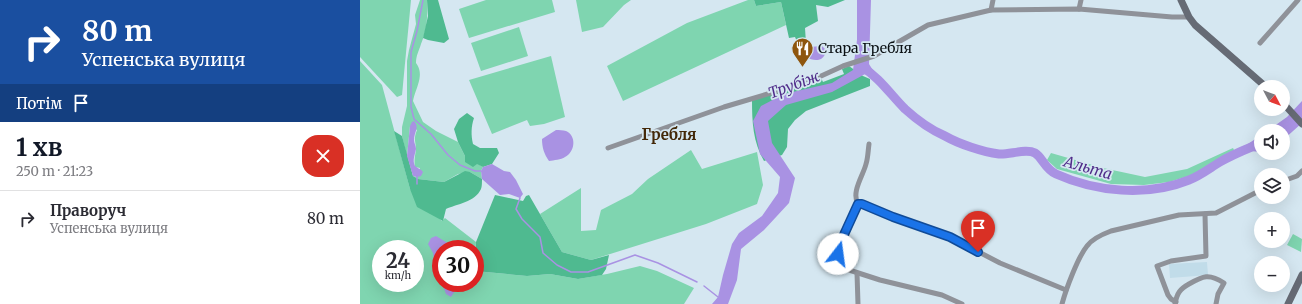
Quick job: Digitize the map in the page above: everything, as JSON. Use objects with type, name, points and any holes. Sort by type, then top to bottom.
[{"type":"main road","points":[[1181,0],[1189,17],[1201,30],[1258,80]]},
{"type":"main road","points":[[1290,111],[1302,124]]},
{"type":"main road","points":[[1288,304],[1302,275]]},
{"type":"street","points":[[991,10],[993,0]]},
{"type":"street","points":[[1079,9],[1081,0]]},
{"type":"street","points":[[1260,43],[1298,0]]},
{"type":"street","points":[[608,148],[724,107],[808,82],[852,63],[874,56],[928,24],[991,10],[1079,9],[1172,17],[1189,17]]},
{"type":"street","points":[[858,204],[855,199],[856,192],[867,163],[869,144]]},
{"type":"street","points":[[1290,178],[1297,176],[1302,171]]},
{"type":"street","points":[[1062,304],[1066,290],[1086,247],[1102,235],[1111,231],[1179,215],[1213,214],[1254,194]]},
{"type":"street","points":[[858,204],[842,239],[838,258],[843,268],[856,273],[942,295],[962,304]]},
{"type":"street","points":[[858,204],[864,204],[893,217],[950,237],[1000,263],[1066,290]]},
{"type":"street","points":[[1205,214],[1206,256],[1171,261],[1157,266],[1168,295],[1175,303],[1181,288],[1199,278],[1210,277],[1224,283],[1218,294],[1216,304]]},
{"type":"street","points":[[856,273],[858,304]]},
{"type":"shaded area","points":[[857,0],[871,0],[869,64],[874,72],[871,74],[867,73],[832,92],[786,105],[768,121],[772,143],[795,178],[789,203],[764,230],[741,249],[737,280],[728,304],[712,304],[718,297],[732,244],[739,233],[762,216],[778,193],[780,177],[760,154],[753,121],[761,106],[784,94],[832,83],[853,70],[857,40]]},
{"type":"shaded area","points":[[822,46],[825,49],[825,54],[820,60],[814,60],[806,57],[806,50],[809,47]]},
{"type":"shaded area","points":[[1302,101],[1302,123],[1290,134],[1290,124],[1277,124],[1290,116],[1290,114]]},
{"type":"shaded area","points":[[414,121],[417,128],[414,137],[416,149],[414,162],[415,166],[423,172],[421,176],[417,177],[413,176],[407,156],[410,126]]},
{"type":"shaded area","points":[[556,130],[570,133],[573,140],[573,148],[568,155],[563,158],[549,161],[542,145],[542,139]]},
{"type":"shaded area","points":[[1254,140],[1254,151],[1244,150],[1248,144]]},
{"type":"shaded area","points":[[492,164],[504,171],[510,172],[523,194],[520,198],[509,194],[500,195],[482,179],[481,171],[483,167]]},
{"type":"shaded area","points":[[436,236],[443,240],[432,240],[432,251],[428,244],[431,238]]},
{"type":"shaded area","points":[[1207,262],[1208,275],[1170,278],[1169,264]]},
{"type":"shaded area","points":[[445,292],[454,292],[451,297]]},
{"type":"green space","points":[[360,0],[411,0],[402,95],[397,97],[360,57]]},
{"type":"green space","points":[[420,0],[427,0],[427,17],[425,33],[416,58],[420,77],[413,101],[423,122],[436,131],[458,142],[465,156],[483,167],[481,171],[482,179],[470,172],[458,174],[444,182],[418,179],[413,176],[417,177],[420,168],[415,167],[415,138],[417,130],[410,126],[407,156],[402,136],[402,127],[407,106],[407,61],[416,24],[415,15]]},
{"type":"green space","points":[[427,0],[438,0],[449,39],[444,43],[423,38],[428,16]]},
{"type":"green space","points":[[486,0],[552,0],[555,12],[469,38],[459,9]]},
{"type":"green space","points":[[576,0],[631,0],[624,5],[603,27],[582,32]]},
{"type":"green space","points":[[748,0],[754,0],[756,6],[781,2],[786,25],[623,101],[607,66],[687,23]]},
{"type":"green space","points":[[754,0],[845,0],[828,7],[816,5],[818,21],[805,28],[806,43],[798,44],[795,37],[789,38],[781,2],[756,6]]},
{"type":"green space","points":[[519,27],[528,56],[481,71],[471,43]]},
{"type":"green space","points":[[551,56],[565,117],[544,124],[530,126],[527,120],[492,134],[469,80]]},
{"type":"green space","points":[[360,61],[382,85],[410,189],[442,221],[445,218],[473,240],[432,240],[432,292],[484,292],[484,272],[527,276],[550,274],[578,279],[640,266],[657,271],[694,288],[684,304],[360,304]]},
{"type":"green space","points":[[849,66],[870,79],[870,86],[806,111],[795,120],[788,129],[787,147],[782,155],[764,161],[755,139],[752,116],[752,100],[821,78],[823,82],[844,74],[842,69]]},
{"type":"green space","points":[[467,113],[474,118],[472,125],[473,144],[480,148],[497,148],[499,153],[492,164],[483,167],[477,164],[473,167],[465,162],[465,156],[458,142],[454,129],[459,119]]},
{"type":"green space","points":[[394,131],[402,136],[413,176],[418,179],[444,182],[465,171],[470,172],[482,179],[481,188],[475,197],[446,209],[443,221],[417,207],[410,189]]},
{"type":"green space","points":[[1233,148],[1235,152],[1192,175],[1169,182],[1144,185],[1111,184],[1057,169],[1047,160],[1051,153],[1103,168],[1145,177],[1187,169]]},
{"type":"green space","points":[[691,150],[702,169],[757,152],[763,185],[757,204],[706,224],[591,260],[562,252],[540,214],[581,188],[581,231],[596,230],[601,210],[632,194],[648,179]]},
{"type":"green space","points":[[495,195],[523,201],[526,196],[529,195],[562,252],[591,260],[609,255],[606,269],[602,275],[578,279],[550,274],[527,276],[484,272],[484,240],[477,240]]},
{"type":"green space","points":[[1293,234],[1302,239],[1301,252],[1290,246],[1290,240]]},
{"type":"waterway","points":[[423,0],[411,52],[411,107],[414,119],[431,134],[448,155],[460,165],[475,171],[481,171]]},
{"type":"waterway","name":"Альта","points":[[862,67],[880,81],[909,113],[940,134],[964,145],[993,153],[1003,154],[1022,151],[1035,153],[1052,172],[1088,185],[1122,190],[1156,189],[1173,185],[1193,178],[1230,156],[1254,146]]},
{"type":"waterway","points":[[417,176],[417,184]]},
{"type":"waterway","points":[[520,198],[516,209],[522,219],[540,237],[543,253],[557,265],[571,272],[588,272],[635,255],[658,263],[697,282]]},
{"type":"waterway","points":[[704,286],[718,297]]},
{"type":"place","name":"Стара Гребля","points":[[803,68]]},
{"type":"district","name":"Гребля","points":[[669,135]]},
{"type":"route","points":[[838,254],[842,239],[858,204],[867,205],[887,215],[935,231],[978,252]]},
{"type":"water label","name":"Трубіж","points":[[794,85]]}]
